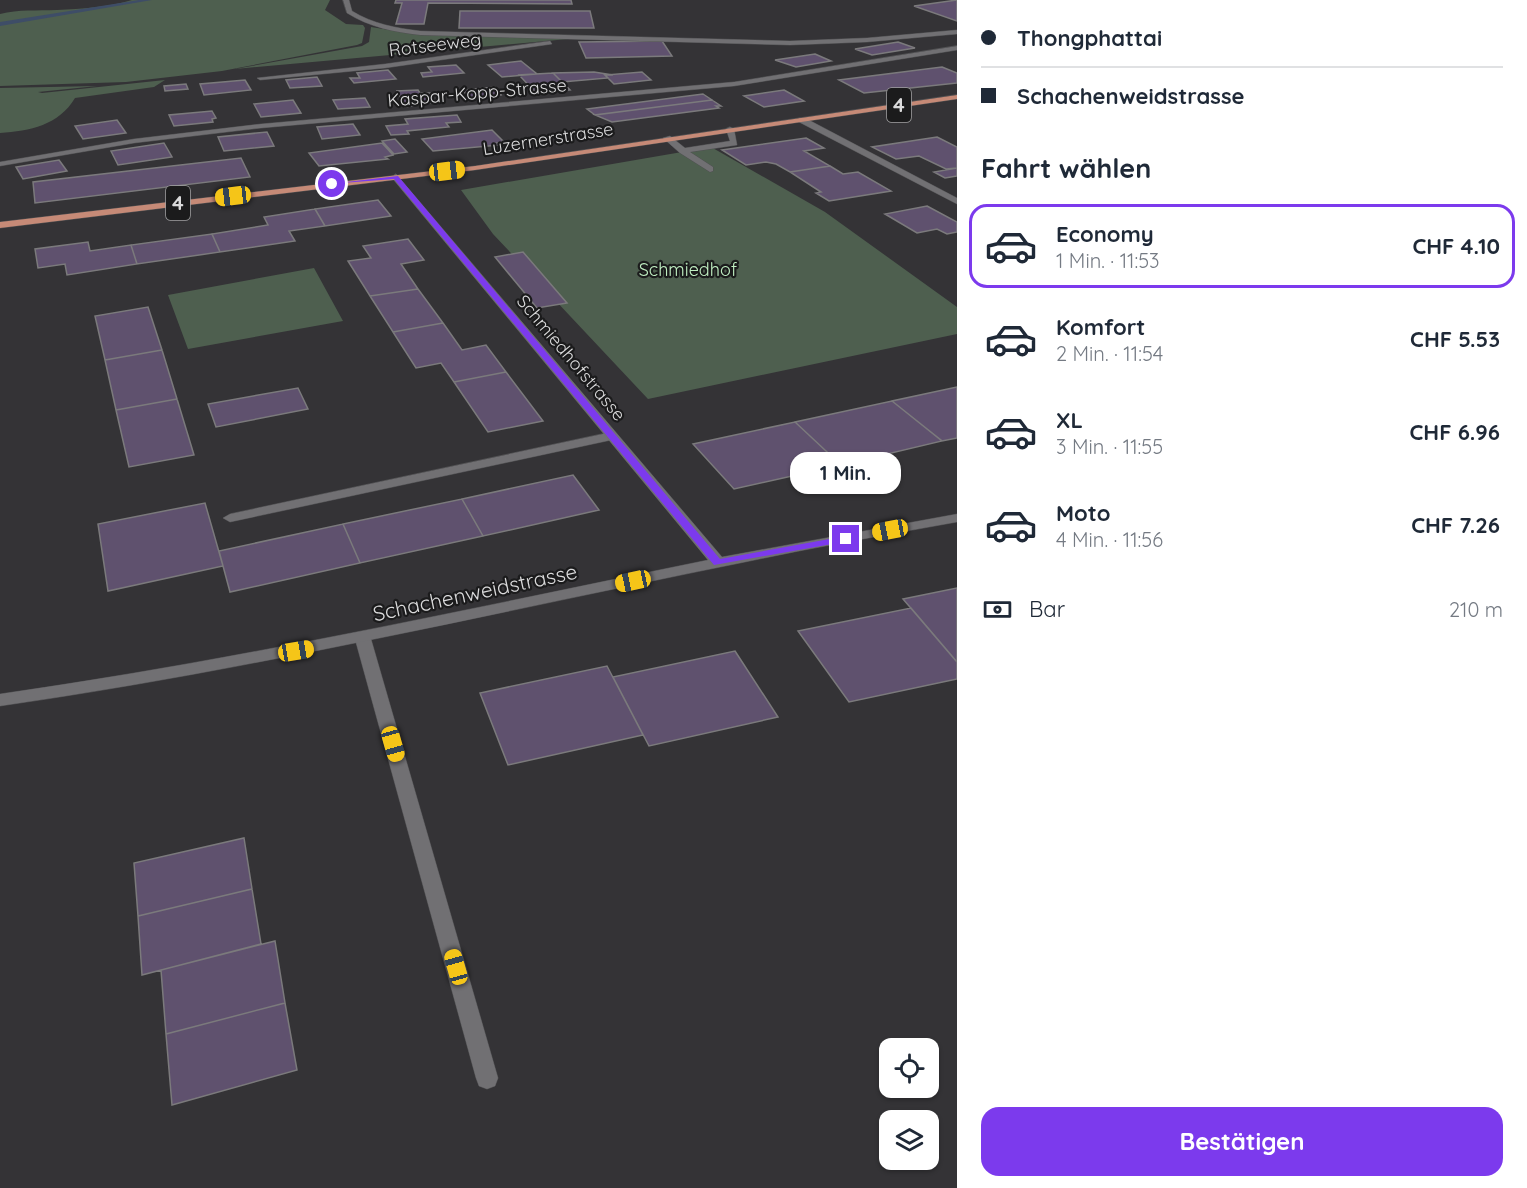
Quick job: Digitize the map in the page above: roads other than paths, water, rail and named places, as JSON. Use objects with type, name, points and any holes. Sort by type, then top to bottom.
[{"type":"main road","name":"Luzernerstrasse","points":[[0,225],[396,177],[957,97]]},
{"type":"street","name":"Rotseeweg","points":[[346,0],[349,12],[357,18],[402,31],[790,43],[867,40],[957,32]]},
{"type":"street","name":"Rotseeweg","points":[[260,78],[385,66],[535,44],[613,36]]},
{"type":"street","name":"Kaspar-Kopp-Strasse","points":[[0,164],[134,141],[261,126],[734,84],[957,48]]},
{"type":"street","points":[[802,120],[956,200]]},
{"type":"street","points":[[683,151],[734,142],[730,129]]},
{"type":"street","points":[[667,138],[710,169]]},
{"type":"street","name":"Schmiedhofstrasse","points":[[396,177],[718,562]]},
{"type":"street","points":[[230,518],[612,436]]},
{"type":"street","name":"Schachenweidstrasse","points":[[0,700],[72,691],[363,639],[718,562],[957,518]]},
{"type":"street","points":[[363,639],[487,1078]]},
{"type":"waterway","points":[[0,24],[149,0]]},
{"type":"park label","name":"Schmiedhof","points":[[688,270]]}]
